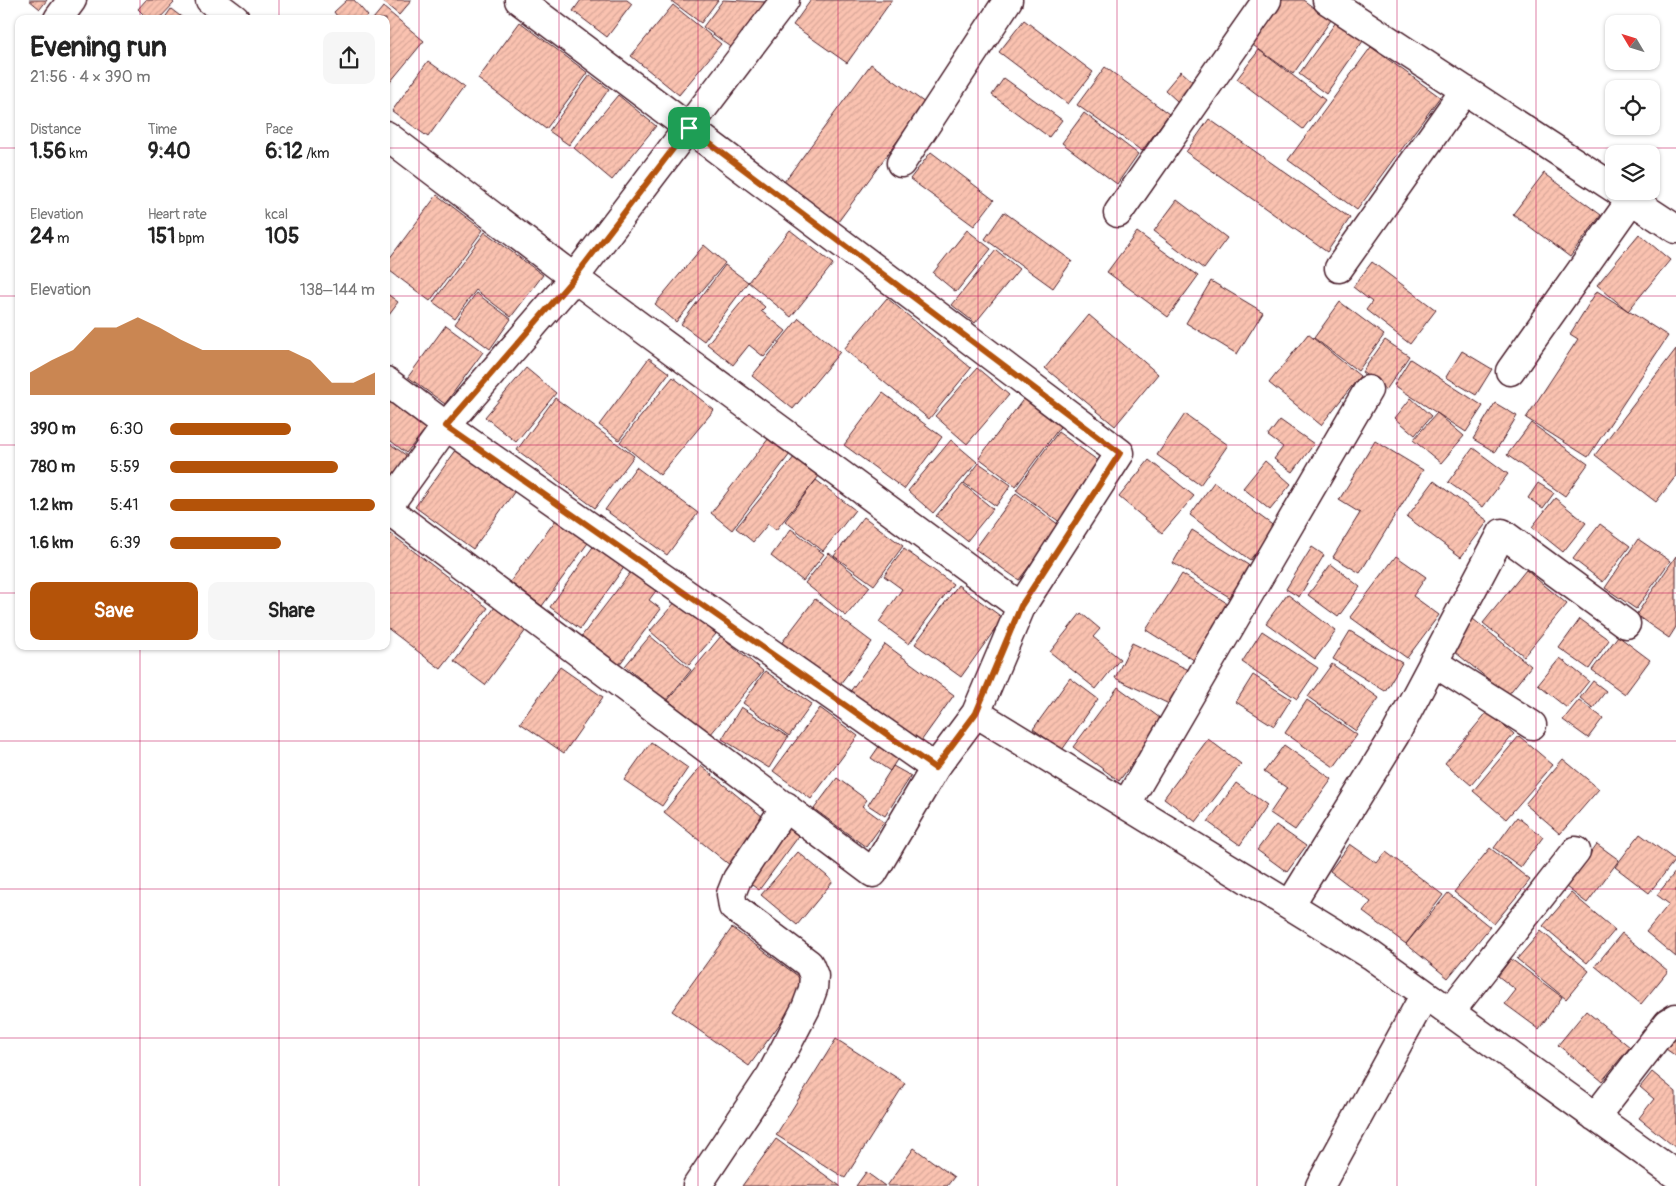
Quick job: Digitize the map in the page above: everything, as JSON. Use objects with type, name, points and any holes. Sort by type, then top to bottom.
[{"type":"street","points":[[61,15],[72,0]]},
{"type":"street","points":[[210,0],[230,15]]},
{"type":"street","points":[[390,510],[873,873],[935,768],[976,713],[1021,606],[1120,453],[519,0]]},
{"type":"street","points":[[390,504],[446,426],[574,278],[785,0]]},
{"type":"street","points":[[900,163],[1008,0]]},
{"type":"street","points":[[1118,213],[1267,0]]},
{"type":"street","points":[[1327,0],[1605,182]]},
{"type":"street","points":[[1339,268],[1466,90]]},
{"type":"street","points":[[390,138],[574,278],[1021,606]]},
{"type":"street","points":[[1510,371],[1617,200]]},
{"type":"street","points":[[1632,200],[1676,229]]},
{"type":"street","points":[[390,384],[446,426],[935,768]]},
{"type":"street","points":[[1126,805],[1368,390]]},
{"type":"street","points":[[1290,905],[1395,735],[1502,533],[1626,624]]},
{"type":"street","points":[[1434,662],[1532,725]]},
{"type":"street","points":[[976,713],[1371,955],[1676,1175]]},
{"type":"street","points":[[697,1186],[771,1075],[814,990],[814,976],[809,964],[733,907],[731,894],[737,879],[786,806]]},
{"type":"street","points":[[1450,1012],[1576,851]]},
{"type":"street","points":[[1320,1186],[1425,994]]},
{"type":"street","points":[[1595,1117],[1668,1023],[1676,1018]]},
{"type":"building","points":[[29,0],[47,0],[40,9]]},
{"type":"building","points":[[146,0],[171,0],[174,3],[163,15],[144,15],[138,9]]},
{"type":"building","points":[[347,0],[354,0],[367,15],[336,15],[334,12]]},
{"type":"building","points":[[381,0],[412,0],[399,15]]},
{"type":"building","points":[[581,0],[627,0],[632,4],[607,37],[573,11]]},
{"type":"building","points":[[670,0],[718,0],[701,23]]},
{"type":"building","points":[[723,0],[767,2],[734,49],[703,27]]},
{"type":"building","points":[[811,0],[892,0],[847,63],[793,25]]},
{"type":"building","points":[[1281,0],[1303,0],[1331,20],[1293,74],[1250,43]]},
{"type":"building","points":[[673,5],[721,44],[679,95],[631,56]]},
{"type":"building","points":[[383,7],[424,41],[390,82],[390,15],[376,15]]},
{"type":"building","points":[[171,9],[179,15],[167,15]]},
{"type":"building","points":[[1024,20],[1093,72],[1068,104],[999,52]]},
{"type":"building","points":[[520,22],[588,73],[546,129],[478,79]]},
{"type":"building","points":[[1336,22],[1363,41],[1326,94],[1299,74]]},
{"type":"building","points":[[1371,47],[1440,97],[1357,210],[1288,160]]},
{"type":"building","points":[[1259,50],[1325,100],[1303,129],[1237,79]]},
{"type":"building","points":[[428,61],[464,87],[428,137],[392,111]]},
{"type":"building","points":[[871,64],[925,103],[838,222],[784,182]]},
{"type":"building","points":[[1105,67],[1169,114],[1142,151],[1077,105]]},
{"type":"building","points":[[1181,71],[1193,82],[1177,101],[1165,90]]},
{"type":"building","points":[[590,75],[609,89],[569,145],[549,131]]},
{"type":"building","points":[[1004,78],[1062,120],[1049,137],[992,95]]},
{"type":"building","points":[[618,95],[656,126],[612,180],[574,148]]},
{"type":"building","points":[[1084,113],[1138,154],[1117,184],[1062,143]]},
{"type":"building","points":[[1209,119],[1350,218],[1327,252],[1186,152]]},
{"type":"building","points":[[931,152],[994,200],[974,226],[910,179]]},
{"type":"building","points":[[1544,173],[1601,215],[1570,257],[1513,214]]},
{"type":"building","points":[[437,195],[483,230],[430,301],[390,271],[390,258]]},
{"type":"building","points":[[1177,200],[1227,238],[1204,269],[1154,231]]},
{"type":"building","points":[[1004,212],[1072,261],[1053,288],[985,239]]},
{"type":"building","points":[[790,230],[833,264],[791,317],[748,282]]},
{"type":"building","points":[[967,230],[991,249],[956,292],[933,273]]},
{"type":"building","points":[[485,232],[543,275],[511,317],[476,290],[455,318],[433,302]]},
{"type":"building","points":[[1137,232],[1198,276],[1168,317],[1107,272]]},
{"type":"building","points":[[1639,234],[1670,260],[1628,311],[1597,285]]},
{"type":"building","points":[[704,245],[725,263],[676,322],[655,304]]},
{"type":"building","points":[[996,250],[1019,269],[975,323],[952,305]]},
{"type":"building","points":[[1372,262],[1436,310],[1410,344],[1366,310],[1372,302],[1353,287]]},
{"type":"building","points":[[725,265],[748,282],[704,341],[681,324]]},
{"type":"building","points":[[1211,281],[1263,312],[1237,354],[1186,323]]},
{"type":"building","points":[[1597,291],[1668,336],[1588,457],[1526,418],[1578,339],[1570,334]]},
{"type":"building","points":[[476,293],[511,319],[490,349],[455,323]]},
{"type":"building","points":[[749,293],[765,307],[761,311],[786,331],[764,357],[749,345],[733,365],[707,344]]},
{"type":"building","points":[[390,296],[398,302],[390,313]]},
{"type":"building","points":[[887,298],[971,368],[929,419],[844,349]]},
{"type":"building","points":[[1340,302],[1384,335],[1358,371],[1314,338]]},
{"type":"building","points":[[1089,315],[1158,374],[1115,426],[1045,368]]},
{"type":"building","points":[[799,318],[840,352],[793,409],[752,376]]},
{"type":"building","points":[[446,325],[483,352],[445,404],[408,377]]},
{"type":"building","points":[[1308,334],[1360,376],[1321,425],[1269,383]]},
{"type":"building","points":[[1385,340],[1409,356],[1386,390],[1362,372]]},
{"type":"building","points":[[1676,349],[1676,476],[1656,502],[1595,455]]},
{"type":"building","points":[[1462,351],[1492,369],[1476,395],[1446,377]]},
{"type":"building","points":[[649,358],[669,373],[619,440],[599,425]]},
{"type":"building","points":[[1410,359],[1483,406],[1466,432],[1394,385]]},
{"type":"building","points":[[526,368],[556,393],[516,442],[485,417]]},
{"type":"building","points":[[977,368],[1009,395],[967,444],[935,416]]},
{"type":"building","points":[[673,377],[714,410],[660,475],[620,442]]},
{"type":"building","points":[[883,393],[942,437],[904,489],[844,445]]},
{"type":"building","points":[[395,395],[430,424],[406,453],[390,440],[390,401]]},
{"type":"building","points":[[1025,397],[1062,424],[1016,486],[979,458]]},
{"type":"building","points":[[555,398],[634,456],[595,508],[517,450]]},
{"type":"building","points":[[1411,398],[1431,416],[1415,435],[1395,418]]},
{"type":"building","points":[[1495,403],[1517,416],[1495,452],[1473,439]]},
{"type":"building","points":[[1437,413],[1464,436],[1441,463],[1413,440]]},
{"type":"building","points":[[1185,414],[1228,445],[1200,485],[1157,455]]},
{"type":"building","points":[[1280,420],[1314,444],[1293,472],[1274,459],[1283,447],[1268,436]]},
{"type":"building","points":[[1531,423],[1588,464],[1565,496],[1507,455]]},
{"type":"building","points":[[1058,432],[1104,465],[1061,523],[1016,490]]},
{"type":"building","points":[[769,438],[790,454],[732,530],[711,513]]},
{"type":"building","points":[[951,440],[977,462],[933,513],[908,491]]},
{"type":"building","points":[[1375,441],[1423,470],[1360,573],[1333,557],[1360,513],[1339,500]]},
{"type":"building","points":[[462,442],[520,484],[473,549],[415,507]]},
{"type":"building","points":[[390,444],[410,458],[390,485]]},
{"type":"building","points":[[1473,448],[1508,474],[1483,507],[1448,482]]},
{"type":"building","points":[[795,456],[819,476],[776,530],[768,524],[753,542],[736,528]]},
{"type":"building","points":[[1149,460],[1194,496],[1162,533],[1119,497]]},
{"type":"building","points":[[1265,461],[1291,484],[1270,510],[1243,488]]},
{"type":"building","points":[[979,463],[1011,485],[996,506],[964,483]]},
{"type":"building","points":[[636,467],[698,513],[667,555],[605,510]]},
{"type":"building","points":[[816,480],[855,510],[823,551],[785,521]]},
{"type":"building","points":[[1434,481],[1488,521],[1461,557],[1407,517]]},
{"type":"building","points":[[1214,482],[1275,527],[1250,560],[1190,515]]},
{"type":"building","points":[[1538,483],[1554,493],[1543,508],[1528,498]]},
{"type":"building","points":[[963,484],[993,509],[967,541],[936,516]]},
{"type":"building","points":[[1016,493],[1059,525],[1019,580],[975,549]]},
{"type":"building","points":[[1555,498],[1586,523],[1563,552],[1532,527]]},
{"type":"building","points":[[561,513],[593,536],[542,606],[510,582]]},
{"type":"building","points":[[864,517],[903,546],[874,585],[834,556]]},
{"type":"building","points":[[1600,524],[1630,546],[1603,582],[1573,559]]},
{"type":"building","points":[[791,529],[824,554],[803,581],[771,556]]},
{"type":"building","points":[[1192,530],[1250,566],[1231,598],[1173,563]]},
{"type":"building","points":[[390,533],[488,608],[441,669],[390,630]]},
{"type":"building","points":[[1638,539],[1670,561],[1636,609],[1605,588]]},
{"type":"building","points":[[595,544],[625,566],[580,629],[550,607]]},
{"type":"building","points":[[1312,547],[1324,555],[1299,597],[1286,589]]},
{"type":"building","points":[[904,549],[953,584],[909,644],[879,622],[902,589],[884,576]]},
{"type":"building","points":[[829,553],[870,587],[846,616],[805,583]]},
{"type":"building","points":[[1396,556],[1426,577],[1413,596],[1439,615],[1407,658],[1350,617]]},
{"type":"building","points":[[1676,556],[1676,627],[1669,638],[1636,615]]},
{"type":"building","points":[[1331,564],[1360,587],[1338,617],[1308,595]]},
{"type":"building","points":[[633,569],[658,588],[649,600],[661,609],[619,665],[581,637]]},
{"type":"building","points":[[1526,570],[1567,604],[1524,656],[1483,623]]},
{"type":"building","points":[[1182,574],[1233,607],[1197,662],[1146,630]]},
{"type":"building","points":[[958,585],[1003,618],[961,677],[915,644]]},
{"type":"building","points":[[1287,594],[1336,631],[1315,659],[1266,623]]},
{"type":"building","points":[[815,599],[872,642],[837,688],[780,645]]},
{"type":"building","points":[[677,600],[716,634],[689,665],[650,631]]},
{"type":"building","points":[[495,607],[526,630],[485,685],[454,662]]},
{"type":"building","points":[[1081,613],[1100,629],[1093,637],[1120,659],[1096,689],[1050,652]]},
{"type":"building","points":[[1473,619],[1531,666],[1508,695],[1450,648]]},
{"type":"building","points":[[1580,619],[1609,640],[1589,669],[1559,648]]},
{"type":"building","points":[[1262,631],[1318,668],[1297,699],[1242,662]]},
{"type":"building","points":[[1350,631],[1402,663],[1385,691],[1333,659]]},
{"type":"building","points":[[650,636],[691,670],[666,701],[625,666]]},
{"type":"building","points":[[721,636],[763,671],[710,735],[668,700]]},
{"type":"building","points":[[1618,636],[1650,660],[1625,694],[1592,670]]},
{"type":"building","points":[[1132,643],[1189,670],[1171,705],[1115,678]]},
{"type":"building","points":[[885,644],[954,695],[919,744],[849,693]]},
{"type":"building","points":[[1560,658],[1589,681],[1567,708],[1538,685]]},
{"type":"building","points":[[1332,664],[1379,698],[1356,731],[1308,697]]},
{"type":"building","points":[[560,667],[603,697],[564,753],[520,723]]},
{"type":"building","points":[[765,671],[812,704],[789,736],[743,703]]},
{"type":"building","points":[[1253,675],[1291,699],[1274,726],[1236,702]]},
{"type":"building","points":[[1070,678],[1098,699],[1062,750],[1033,729]]},
{"type":"building","points":[[1593,681],[1606,691],[1593,708],[1580,698]]},
{"type":"building","points":[[1118,687],[1164,721],[1119,781],[1073,747]]},
{"type":"building","points":[[1307,700],[1357,735],[1334,767],[1285,733]]},
{"type":"building","points":[[1579,700],[1603,718],[1588,738],[1563,720]]},
{"type":"building","points":[[741,707],[788,737],[769,768],[722,739]]},
{"type":"building","points":[[820,708],[858,736],[811,799],[773,771]]},
{"type":"building","points":[[1488,711],[1514,734],[1471,785],[1445,763]]},
{"type":"building","points":[[1519,736],[1553,765],[1506,819],[1473,791]]},
{"type":"building","points":[[1208,739],[1241,764],[1196,822],[1164,798]]},
{"type":"building","points":[[651,742],[688,768],[662,806],[624,780]]},
{"type":"building","points":[[880,745],[898,758],[890,771],[871,758]]},
{"type":"building","points":[[1284,745],[1332,779],[1295,830],[1270,813],[1287,788],[1264,772]]},
{"type":"building","points":[[1563,759],[1599,789],[1560,834],[1525,804]]},
{"type":"building","points":[[701,766],[768,821],[731,866],[664,812]]},
{"type":"building","points":[[893,766],[911,776],[885,816],[868,805]]},
{"type":"building","points":[[837,778],[867,800],[862,806],[884,822],[866,847],[814,809]]},
{"type":"building","points":[[1236,783],[1267,805],[1240,845],[1208,822]]},
{"type":"building","points":[[1517,817],[1543,837],[1521,867],[1494,848]]},
{"type":"building","points":[[783,824],[799,836],[759,890],[742,878]]},
{"type":"building","points":[[1276,825],[1306,846],[1287,872],[1257,850]]},
{"type":"building","points":[[1640,834],[1675,860],[1649,893],[1615,867]]},
{"type":"building","points":[[1350,844],[1377,863],[1386,852],[1443,895],[1406,944],[1363,912],[1371,902],[1330,871]]},
{"type":"building","points":[[1597,844],[1619,860],[1587,903],[1566,887]]},
{"type":"building","points":[[1490,848],[1530,880],[1494,924],[1454,892]]},
{"type":"building","points":[[798,852],[833,881],[797,925],[761,895]]},
{"type":"building","points":[[1676,871],[1676,957],[1646,932],[1669,904],[1657,895]]},
{"type":"building","points":[[1448,893],[1490,927],[1448,978],[1406,944]]},
{"type":"building","points":[[1571,893],[1615,930],[1587,963],[1543,926]]},
{"type":"building","points":[[732,928],[809,984],[749,1066],[672,1011]]},
{"type":"building","points":[[1541,931],[1589,971],[1566,999],[1517,959]]},
{"type":"building","points":[[1622,933],[1668,971],[1641,1004],[1595,966]]},
{"type":"building","points":[[1511,959],[1562,997],[1539,1029],[1505,1004],[1516,990],[1498,976]]},
{"type":"building","points":[[1586,1011],[1630,1047],[1602,1081],[1558,1045]]},
{"type":"building","points":[[1676,1030],[1676,1056],[1663,1047]]},
{"type":"building","points":[[836,1039],[905,1083],[845,1178],[776,1135]]},
{"type":"building","points":[[1652,1072],[1676,1092],[1676,1148],[1639,1118],[1654,1099],[1640,1087]]},
{"type":"building","points":[[776,1139],[840,1186],[742,1186]]},
{"type":"building","points":[[914,1148],[954,1177],[947,1186],[887,1186]]},
{"type":"building","points":[[866,1172],[885,1186],[856,1186]]},
{"type":"route","points":[[689,128],[1120,453],[1021,606],[976,713],[935,768],[446,426],[574,278],[689,128]]}]
